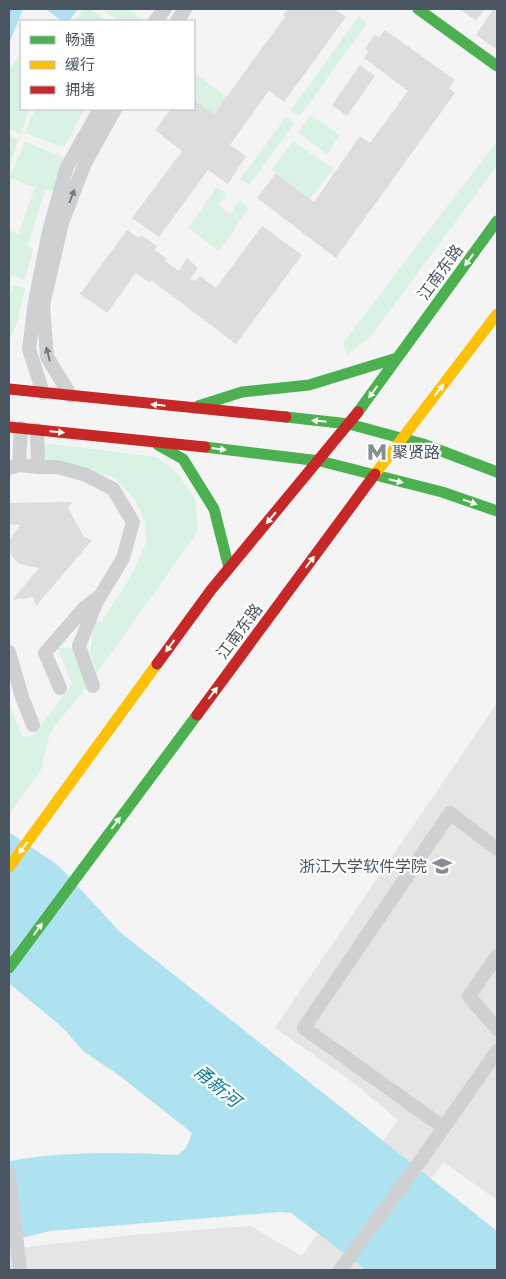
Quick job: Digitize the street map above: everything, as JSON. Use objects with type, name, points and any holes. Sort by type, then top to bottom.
[{"type":"main road","points":[[422,9],[497,58]]},
{"type":"main road","points":[[422,9],[497,66]]},
{"type":"main road","name":"江南东路","points":[[9,867],[211,590],[349,424],[497,221]]},
{"type":"main road","name":"江南东路","points":[[9,968],[401,439],[497,314]]},
{"type":"main road","points":[[192,409],[242,392],[309,385],[397,358]]},
{"type":"main road","points":[[9,389],[349,424],[423,444],[497,472]]},
{"type":"main road","points":[[15,428],[149,440],[320,461],[442,492],[497,511]]},
{"type":"main road","points":[[149,440],[183,459],[214,508],[230,568]]},
{"type":"street","points":[[156,20],[165,9]]},
{"type":"street","points":[[178,20],[185,9]]},
{"type":"street","points":[[43,393],[29,349],[35,302],[49,231],[67,168],[99,110]]},
{"type":"street","points":[[71,396],[46,357],[43,305],[62,223],[85,163],[114,110]]},
{"type":"street","points":[[15,428],[14,466],[58,467],[86,475],[113,489],[133,522],[123,558],[96,603],[79,646],[93,686]]},
{"type":"street","points":[[37,430],[38,467]]},
{"type":"street","points":[[60,688],[45,653],[84,608],[100,596]]},
{"type":"street","points":[[9,652],[22,697],[33,725]]},
{"type":"street","points":[[443,1127],[304,1028],[450,813],[497,849]]},
{"type":"street","points":[[497,956],[469,996],[497,1029]]},
{"type":"street","points":[[344,1265],[421,1160],[497,1051]]},
{"type":"street","points":[[9,1174],[20,1270]]},
{"type":"shaded area","name":"浙江大学软件学院","points":[[497,703],[497,1200],[443,1162],[367,1270],[9,1270],[9,1249],[143,1234],[250,1226],[302,1256],[398,1120],[355,1084],[275,1028]]},
{"type":"green space","points":[[83,9],[90,9],[106,20],[75,20]]},
{"type":"green space","points":[[102,9],[129,9],[142,19],[141,20],[117,20]]},
{"type":"green space","points":[[359,16],[367,23],[300,116],[291,110]]},
{"type":"green space","points":[[20,54],[20,110],[29,110],[21,134],[9,129],[9,69]]},
{"type":"green space","points":[[195,74],[227,97],[214,114],[195,101]]},
{"type":"green space","points":[[35,110],[84,110],[66,145],[59,146],[25,133]]},
{"type":"green space","points":[[310,115],[340,135],[327,154],[298,133]]},
{"type":"green space","points":[[286,117],[295,123],[249,185],[240,179]]},
{"type":"green space","points":[[9,135],[19,139],[9,168]]},
{"type":"green space","points":[[293,141],[333,169],[310,199],[272,169]]},
{"type":"green space","points":[[497,141],[497,166],[370,337],[347,354],[343,343]]},
{"type":"green space","points":[[25,142],[66,158],[54,192],[45,189],[28,245],[33,250],[25,280],[9,274],[9,230],[19,234],[35,187],[9,178]]},
{"type":"green space","points":[[217,187],[226,194],[219,205],[230,214],[239,201],[249,208],[219,251],[189,227]]},
{"type":"green space","points":[[13,285],[25,289],[16,326],[9,341],[9,300]]},
{"type":"green space","points":[[43,443],[157,457],[178,474],[195,499],[198,531],[97,673],[90,651],[94,622],[101,622],[133,573],[146,543],[145,521],[135,500],[115,478],[82,468],[38,463]]},
{"type":"green space","points":[[58,648],[73,648],[88,685],[50,732],[41,770],[9,814],[9,705],[23,737],[33,736],[72,684]]},
{"type":"water","points":[[9,9],[23,9],[9,44]]},
{"type":"water","points":[[49,9],[78,9],[70,20],[61,20],[48,11]]},
{"type":"water","name":"甬新河","points":[[9,832],[59,866],[120,932],[497,1231],[497,1270],[366,1270],[291,1213],[281,1212],[50,1231],[9,1241],[9,1161],[51,1155],[93,1153],[178,1155],[186,1148],[192,1133],[120,1076],[83,1051],[63,1028],[9,983]]},
{"type":"building","points":[[288,9],[334,9],[346,17],[284,102],[269,90],[230,145],[246,156],[228,184],[208,170],[159,237],[132,218],[182,151],[155,130],[170,110],[195,110],[195,101],[214,114],[285,17],[283,15]]},
{"type":"building","points":[[460,9],[485,9],[476,21]]},
{"type":"building","points":[[488,9],[497,9],[496,49],[476,35],[492,11]]},
{"type":"building","points":[[385,30],[455,80],[449,88],[455,93],[336,258],[257,198],[276,173],[314,202],[360,136],[370,143],[408,91],[364,58],[369,51],[365,49],[375,34],[379,38]]},
{"type":"building","points":[[360,65],[375,76],[347,116],[332,105]]},
{"type":"building","points":[[262,226],[302,255],[236,344],[151,280],[150,283],[136,273],[107,313],[80,294],[127,230],[139,238],[141,235],[157,246],[155,250],[167,259],[165,261],[179,271],[187,258],[198,268],[190,279],[195,281],[200,276],[216,288]]},
{"type":"building","points":[[72,502],[68,508],[84,537],[92,540],[36,606],[33,597],[12,600],[39,568],[19,564],[12,556],[9,540],[20,525],[9,524],[9,503]]},
{"type":"traffic: fast","points":[[418,9],[497,66]]},
{"type":"traffic: fast","points":[[358,412],[497,221]]},
{"type":"traffic: fast","points":[[198,406],[242,392],[309,385],[397,358]]},
{"type":"traffic: fast","points":[[286,417],[349,424],[423,444],[497,472]]},
{"type":"traffic: fast","points":[[158,445],[183,459],[214,509],[229,568]]},
{"type":"traffic: fast","points":[[205,447],[320,461],[442,492],[497,511]]},
{"type":"traffic: fast","points":[[9,968],[197,715]]},
{"type":"traffic: slow","points":[[375,474],[497,314]]},
{"type":"traffic: slow","points":[[9,867],[157,664]]},
{"type":"traffic: jam","points":[[9,389],[286,417]]},
{"type":"traffic: jam","points":[[157,664],[211,590],[358,412]]},
{"type":"traffic: jam","points":[[9,427],[205,447]]},
{"type":"traffic: jam","points":[[197,715],[375,474]]},
{"type":"place","name":"聚贤路","points":[[377,452]]},
{"type":"place","name":"浙江大学软件学院","points":[[442,866]]}]
